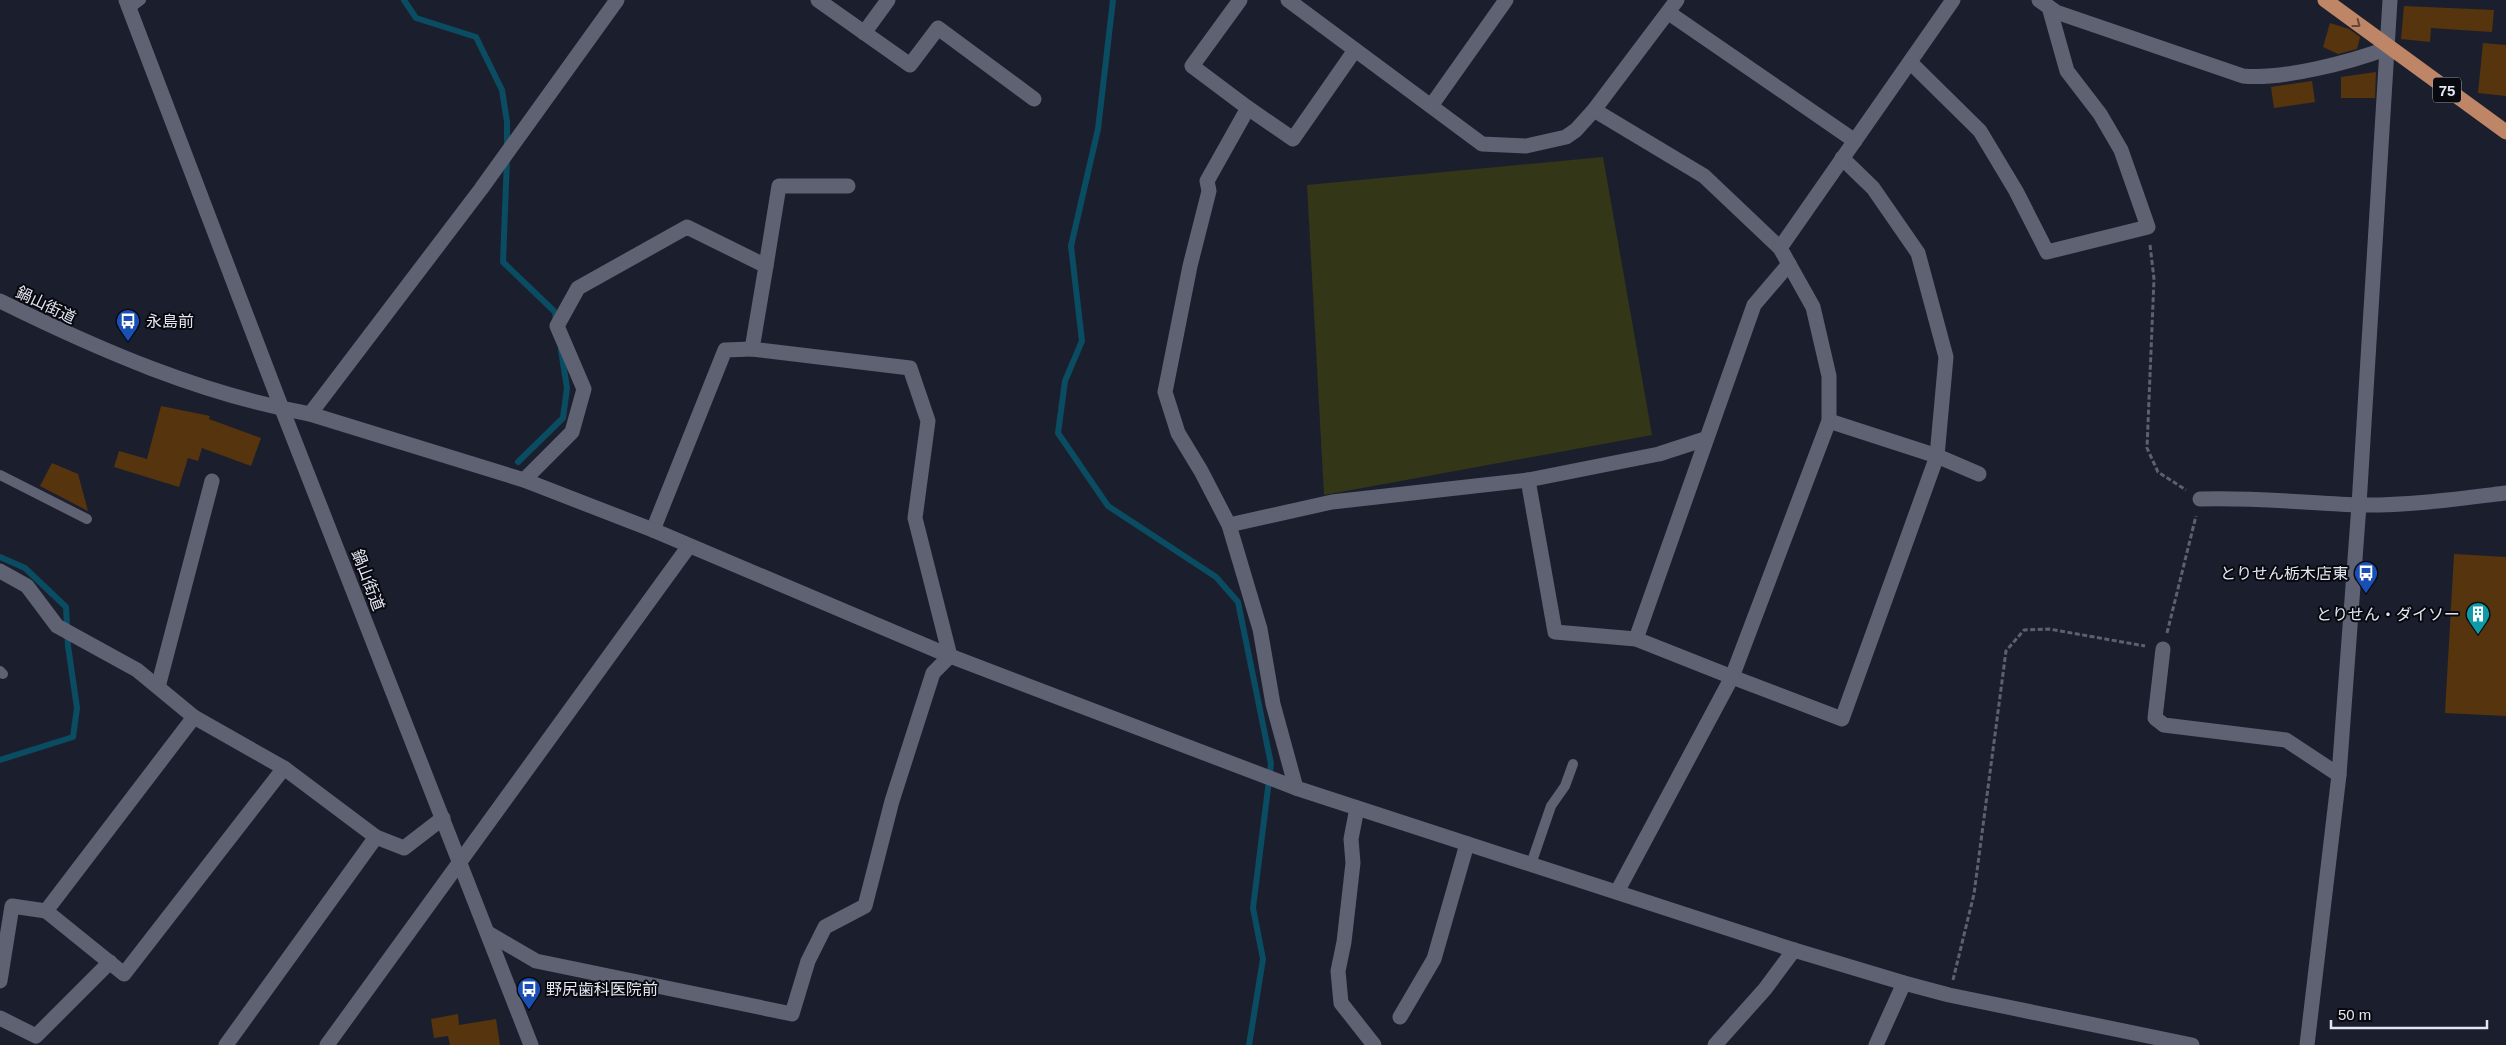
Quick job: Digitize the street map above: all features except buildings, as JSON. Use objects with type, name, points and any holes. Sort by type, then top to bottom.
[{"type":"main road","name":"75","points":[[2325,0],[2388,48],[2506,132]]},
{"type":"street","points":[[310,414],[481,189],[617,0]]},
{"type":"street","points":[[818,0],[910,65],[938,28],[1034,99]]},
{"type":"street","points":[[864,33],[888,0]]},
{"type":"street","points":[[1240,0],[1192,66],[1248,108],[1294,139],[1355,50]]},
{"type":"street","points":[[1431,106],[1506,0]]},
{"type":"street","points":[[1780,248],[1953,0]]},
{"type":"street","points":[[2307,1045],[2338,775],[2359,505],[2390,0]]},
{"type":"street","points":[[1292,1],[1482,144],[1526,146],[1566,137],[1576,130],[1594,110],[1673,6],[1855,141]]},
{"type":"street","points":[[132,3],[282,409],[310,414],[524,480],[653,530],[950,656],[1296,788],[1794,950],[1949,995],[2192,1045]]},
{"type":"street","points":[[1910,62],[1980,131],[2016,191],[2047,252],[2148,228],[2121,150],[2100,114],[2067,71],[2044,4]]},
{"type":"street","points":[[2044,4],[2056,12],[2243,76],[2260,78],[2316,68],[2388,48]]},
{"type":"street","points":[[1248,108],[1206,181],[1209,191],[1190,266],[1165,392],[1178,433],[1201,471],[1229,525],[1260,629],[1273,704],[1296,788]]},
{"type":"street","points":[[1594,110],[1704,176],[1780,248],[1813,307],[1829,376],[1829,421],[1732,677],[1617,892]]},
{"type":"street","points":[[1528,480],[1555,632],[1636,638],[1842,719],[1937,456],[1946,357],[1918,253],[1873,188],[1842,158]]},
{"type":"street","points":[[752,349],[780,186],[848,186]]},
{"type":"street","points":[[524,480],[572,432],[584,389],[558,326],[578,288],[687,227],[766,266]]},
{"type":"street","points":[[1636,638],[1754,305],[1789,264]]},
{"type":"street","name":"鍋山街道","points":[[0,301],[119,358],[181,379],[282,409],[532,1045]]},
{"type":"street","points":[[653,530],[725,350],[752,349],[910,368],[928,421],[915,518],[950,656]]},
{"type":"street","points":[[1829,421],[1937,456],[1979,474]]},
{"type":"street","points":[[1229,525],[1332,502],[1528,480],[1659,454],[1705,439]]},
{"type":"street","points":[[158,687],[212,480]]},
{"type":"street","points":[[2200,499],[2233,498],[2359,505],[2459,499],[2506,493]]},
{"type":"street","points":[[327,1045],[689,546]]},
{"type":"street","points":[[0,572],[27,586],[57,626],[137,670],[194,717],[284,768],[376,836],[404,848],[443,818]]},
{"type":"street","points":[[2162,649],[2155,718],[2164,725],[2286,740],[2338,775]]},
{"type":"street","points":[[488,933],[536,961],[792,1014],[808,961],[825,927],[865,906],[892,801],[934,673],[950,656]]},
{"type":"street","points":[[46,910],[194,717]]},
{"type":"street","points":[[0,981],[12,906],[46,910],[124,974],[284,768]]},
{"type":"street","points":[[1357,808],[1351,839],[1353,863],[1344,942],[1338,971],[1341,1003],[1374,1045]]},
{"type":"street","points":[[226,1045],[376,836]]},
{"type":"street","points":[[1400,1017],[1434,959],[1467,844]]},
{"type":"street","points":[[1715,1045],[1765,989],[1794,950]]},
{"type":"street","points":[[0,1018],[36,1036],[110,962]]},
{"type":"street","points":[[1876,1045],[1904,982]]},
{"type":"lane","points":[[0,474],[87,518]]},
{"type":"lane","points":[[1531,864],[1551,806],[1565,786],[1573,764]]},
{"type":"path","points":[[1949,995],[1974,894],[2006,651],[2024,630],[2049,629],[2162,649],[2200,499],[2158,472],[2147,448],[2154,279],[2148,228]]},
{"type":"green space","points":[[1603,157],[1652,435],[1324,495],[1307,185]]},
{"type":"waterway","points":[[404,0],[416,18],[476,37],[502,90],[507,122],[507,148]]},
{"type":"waterway","points":[[1113,0],[1098,129],[1071,246],[1082,341],[1065,381],[1058,433],[1108,506],[1216,577],[1238,602],[1271,764],[1253,908],[1263,959],[1249,1045]]},
{"type":"waterway","points":[[507,158],[503,262],[555,312],[556,321]]},
{"type":"waterway","points":[[518,462],[563,418],[567,388],[561,350]]},
{"type":"waterway","points":[[0,557],[25,568],[66,607],[68,646],[77,708],[73,737],[0,760]]},
{"type":"place","name":"永島前","points":[[128,342]]},
{"type":"place","name":"とりせん栃木店東","points":[[2366,594]]},
{"type":"place","name":"とりせん・ダイソー","points":[[2478,635]]},
{"type":"place","name":"野尻歯科医院前","points":[[529,1010]]}]
